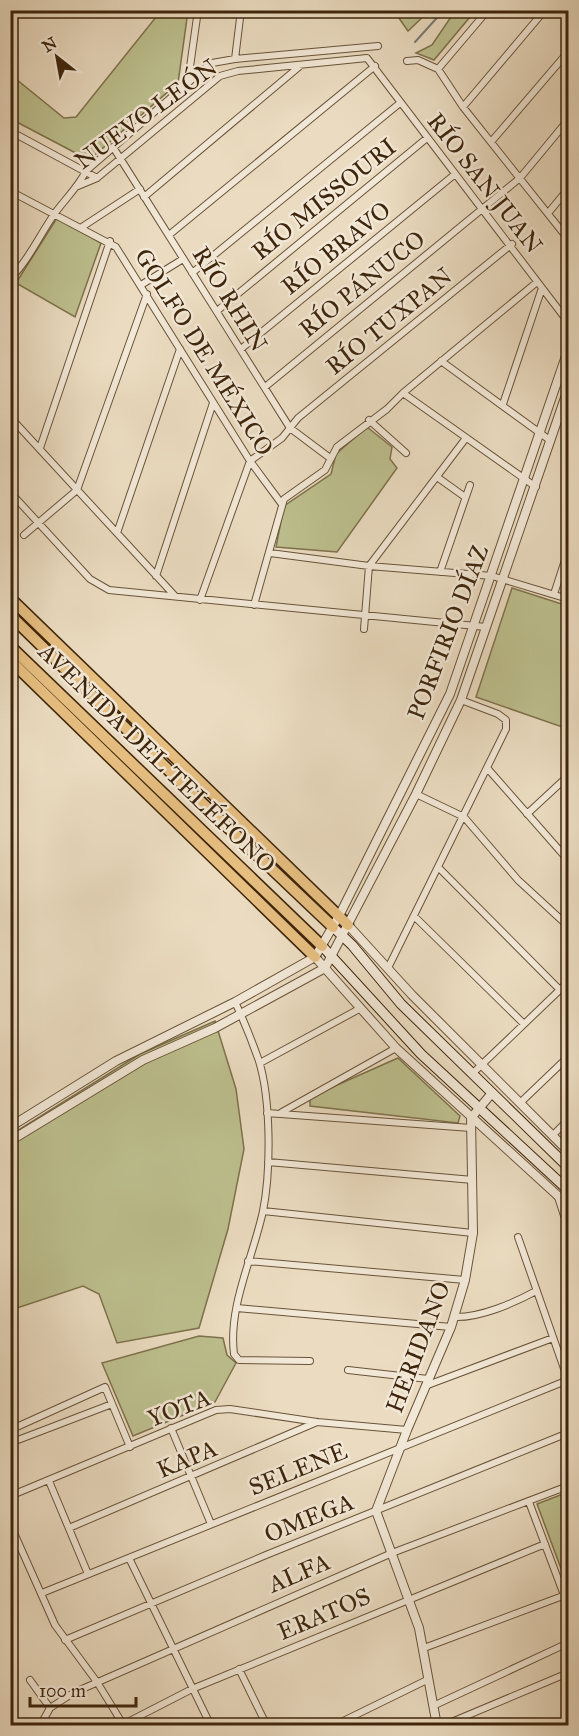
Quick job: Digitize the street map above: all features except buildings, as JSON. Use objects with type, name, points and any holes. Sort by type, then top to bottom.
[{"type":"main road","points":[[10,598],[348,925]]},
{"type":"main road","points":[[10,615],[178,781],[343,936],[401,1004],[568,1167]]},
{"type":"main road","name":"AVENIDA DEL TELÉFONO","points":[[10,646],[322,946]]},
{"type":"main road","points":[[10,660],[315,957]]},
{"type":"main road","points":[[178,781],[187,771]]},
{"type":"main road","points":[[196,842],[205,834]]},
{"type":"main road","points":[[322,946],[409,1041],[568,1190]]},
{"type":"street","points":[[188,81],[198,10]]},
{"type":"street","points":[[235,59],[241,10]]},
{"type":"street","points":[[438,69],[488,10]]},
{"type":"street","points":[[463,107],[545,10]]},
{"type":"street","name":"NUEVO LEÓN","points":[[10,279],[31,252],[55,213],[78,186],[86,171],[188,81],[212,63],[378,46]]},
{"type":"street","points":[[169,235],[375,66],[367,58],[364,48]]},
{"type":"street","points":[[491,142],[568,52]]},
{"type":"street","name":"NUEVO LEÓN","points":[[78,186],[97,178],[220,76],[238,71],[367,58]]},
{"type":"street","points":[[407,61],[418,60],[438,69],[463,107],[549,212],[568,239]]},
{"type":"street","points":[[144,197],[301,65]]},
{"type":"street","name":"RÍO SAN JUAN","points":[[375,66],[454,175],[512,244],[537,282],[568,322]]},
{"type":"street","points":[[192,273],[400,103]]},
{"type":"street","name":"RÍO PÁNUCO","points":[[265,387],[520,178],[568,120]]},
{"type":"street","points":[[10,131],[97,178]]},
{"type":"street","name":"RÍO MISSOURI","points":[[217,311],[427,138]]},
{"type":"street","name":"RÍO RHIN","points":[[113,147],[290,428],[330,458]]},
{"type":"street","name":"RÍO BRAVO","points":[[240,349],[454,175]]},
{"type":"street","points":[[82,227],[140,189]]},
{"type":"street","points":[[549,212],[568,189]]},
{"type":"street","name":"GOLFO DE MÉXICO","points":[[10,191],[110,242],[123,255],[250,461],[281,503]]},
{"type":"street","points":[[40,448],[110,242]]},
{"type":"street","name":"RÍO TUXPAN","points":[[250,461],[282,438],[298,418],[512,244]]},
{"type":"street","points":[[141,285],[183,260]]},
{"type":"street","points":[[254,605],[270,553],[281,503],[287,496],[325,470],[337,447],[369,420],[387,409],[403,393],[537,282]]},
{"type":"street","points":[[503,404],[542,288]]},
{"type":"street","points":[[24,535],[77,490],[147,294]]},
{"type":"street","points":[[117,533],[180,349]]},
{"type":"street","name":"PORFIRIO DÍAZ","points":[[315,957],[339,916],[450,694],[568,350]]},
{"type":"street","points":[[441,361],[551,441]]},
{"type":"street","points":[[10,1141],[143,1060],[241,1014],[325,968],[333,957],[416,794],[461,700],[568,391]]},
{"type":"street","points":[[403,393],[536,487]]},
{"type":"street","points":[[156,576],[213,402]]},
{"type":"street","points":[[10,417],[175,596]]},
{"type":"street","points":[[369,420],[406,453]]},
{"type":"street","points":[[364,629],[369,566],[466,438]]},
{"type":"street","points":[[200,600],[250,461]]},
{"type":"street","points":[[437,477],[465,497]]},
{"type":"street","points":[[440,572],[470,485]]},
{"type":"street","points":[[10,492],[100,587],[200,600],[486,627]]},
{"type":"street","points":[[554,594],[568,551]]},
{"type":"street","points":[[270,553],[369,566],[492,576],[568,599]]},
{"type":"street","points":[[388,968],[506,729],[506,720],[498,714],[461,700]]},
{"type":"street","points":[[488,769],[568,860]]},
{"type":"street","points":[[527,814],[568,776]]},
{"type":"street","points":[[416,794],[464,817],[518,880],[568,926]]},
{"type":"street","points":[[562,853],[568,847]]},
{"type":"street","points":[[439,868],[560,990]]},
{"type":"street","points":[[562,920],[568,914]]},
{"type":"street","points":[[414,916],[524,1024]]},
{"type":"street","points":[[348,925],[568,1151]]},
{"type":"street","points":[[10,1127],[132,1052],[235,1002],[315,957],[396,1048],[568,1205]]},
{"type":"street","points":[[473,1073],[568,982]]},
{"type":"street","points":[[235,1002],[260,1063],[267,1113],[268,1162],[263,1210],[237,1308],[234,1354],[239,1360],[310,1361]]},
{"type":"street","points":[[260,1063],[361,1008]]},
{"type":"street","points":[[281,1112],[396,1048]]},
{"type":"street","points":[[520,1103],[568,1058]]},
{"type":"street","points":[[471,1118],[478,1106],[492,1093]]},
{"type":"street","points":[[267,1113],[281,1112],[471,1128]]},
{"type":"street","name":"HERIDANO","points":[[376,1511],[407,1430],[451,1328],[465,1280],[473,1233],[471,1118]]},
{"type":"street","points":[[553,1135],[568,1120]]},
{"type":"street","points":[[268,1162],[473,1180]]},
{"type":"street","points":[[557,1194],[568,1228]]},
{"type":"street","points":[[263,1210],[473,1233]]},
{"type":"street","points":[[518,1237],[568,1380]]},
{"type":"street","points":[[248,1261],[465,1280]]},
{"type":"street","points":[[454,1317],[465,1317],[522,1299],[536,1291]]},
{"type":"street","points":[[237,1308],[451,1328]]},
{"type":"street","points":[[348,1370],[427,1382],[553,1338]]},
{"type":"street","name":"SELENE","points":[[42,1593],[568,1380]]},
{"type":"street","points":[[10,1430],[105,1388],[130,1447]]},
{"type":"street","points":[[10,1443],[112,1404]]},
{"type":"street","name":"YOTA","points":[[10,1496],[209,1412],[230,1409],[318,1422],[407,1430]]},
{"type":"street","name":"KAPA","points":[[69,1528],[318,1422]]},
{"type":"street","points":[[171,1428],[211,1524]]},
{"type":"street","name":"OMEGA","points":[[65,1640],[568,1433]]},
{"type":"street","points":[[49,1481],[88,1574]]},
{"type":"street","name":"ALFA","points":[[51,1708],[73,1693],[97,1682],[392,1553],[568,1486]]},
{"type":"street","points":[[424,1648],[566,1594],[529,1502]]},
{"type":"street","points":[[376,1511],[409,1598],[424,1648],[437,1725]]},
{"type":"street","points":[[10,1524],[49,1613],[65,1640],[97,1682],[122,1725]]},
{"type":"street","name":"ERATOS","points":[[122,1725],[192,1689],[239,1669],[409,1598],[545,1545]]},
{"type":"street","points":[[129,1558],[211,1725]]},
{"type":"street","points":[[433,1706],[568,1643]]},
{"type":"street","points":[[239,1669],[267,1725]]},
{"type":"street","points":[[442,1725],[568,1672]]},
{"type":"street","points":[[333,1725],[429,1679]]},
{"type":"street","points":[[30,1680],[51,1708],[40,1725]]},
{"type":"street","points":[[561,1725],[568,1722]]},
{"type":"green space","points":[[179,10],[187,18],[178,83],[89,160],[11,119],[11,75],[64,118],[76,117],[156,17],[169,11]]},
{"type":"green space","points":[[394,11],[429,11],[408,31]]},
{"type":"green space","points":[[455,11],[475,11],[434,60],[416,53],[432,45]]},
{"type":"green space","points":[[57,218],[101,243],[75,317],[16,283]]},
{"type":"green space","points":[[367,427],[392,447],[390,459],[397,468],[337,552],[276,547],[284,506],[331,474],[336,454]]},
{"type":"green space","points":[[512,588],[568,606],[568,729],[476,697]]},
{"type":"green space","points":[[215,1021],[236,1089],[244,1149],[228,1229],[199,1328],[117,1343],[99,1294],[83,1286],[11,1310],[11,1139],[20,1129],[140,1054]]},
{"type":"green space","points":[[398,1058],[460,1116],[458,1123],[310,1106],[310,1097]]},
{"type":"green space","points":[[199,1336],[223,1338],[227,1355],[236,1363],[215,1402],[133,1436],[102,1363]]},
{"type":"green space","points":[[568,1492],[568,1581],[566,1582],[537,1504]]},
{"type":"waterway","points":[[415,42],[444,10]]}]
